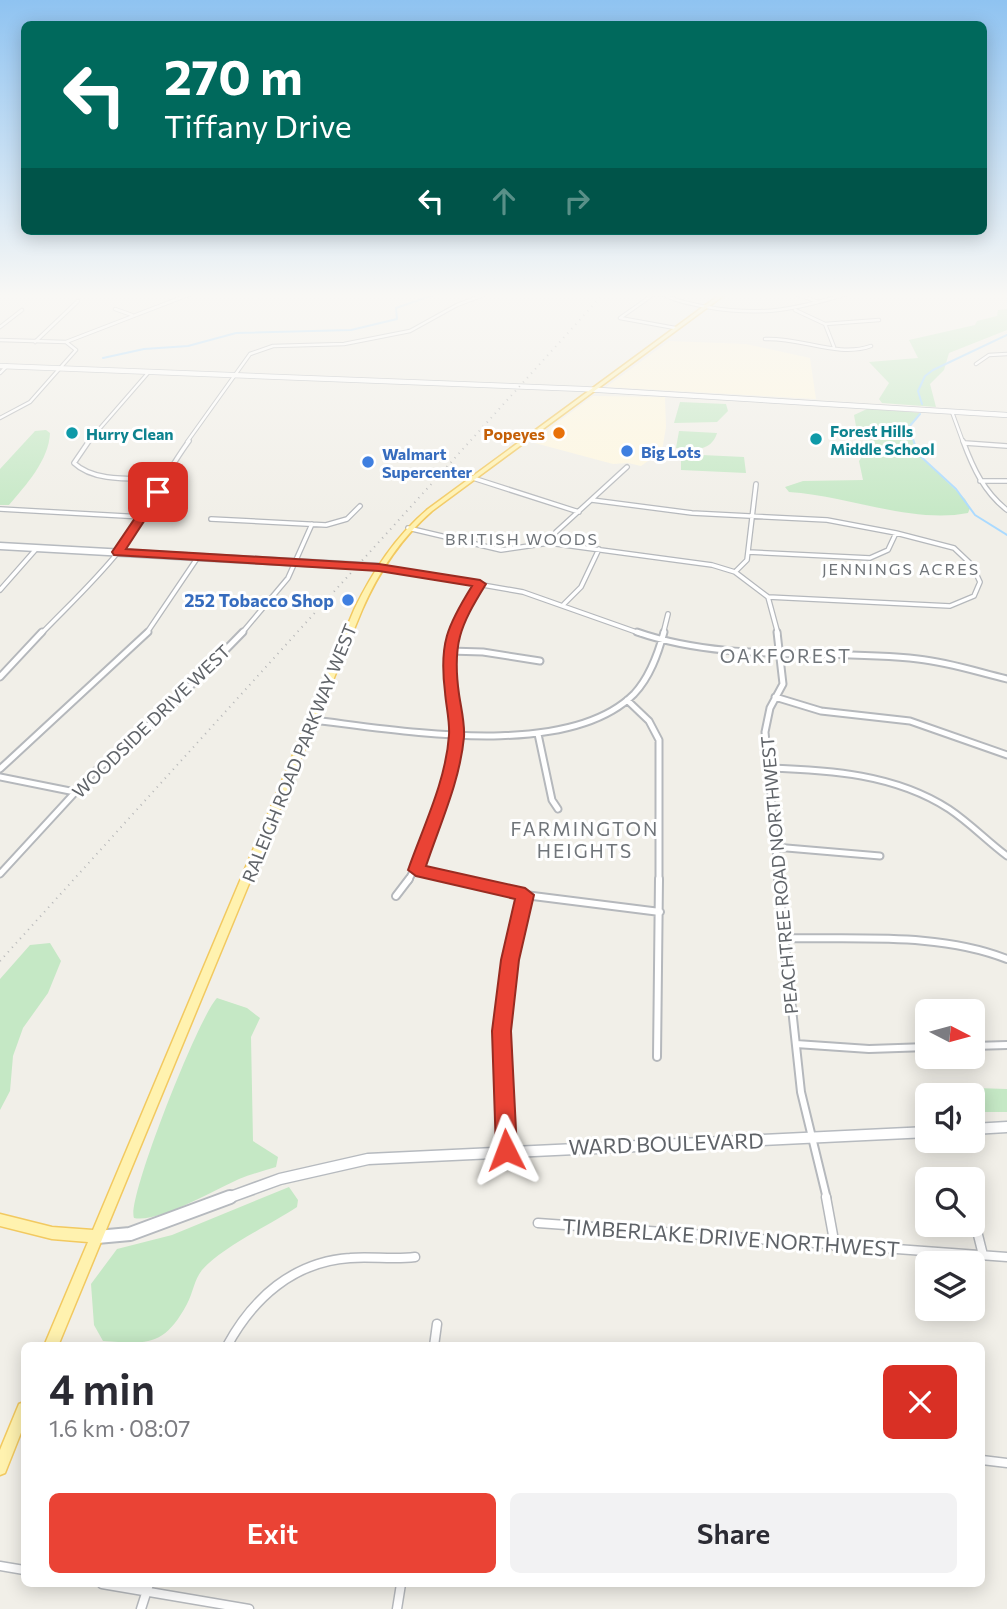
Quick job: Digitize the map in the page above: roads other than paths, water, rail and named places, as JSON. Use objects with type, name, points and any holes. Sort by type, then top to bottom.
[{"type":"main road","points":[[44,368],[591,391],[1007,415]]},
{"type":"main road","name":"RALEIGH ROAD PARKWAY WEST","points":[[53,1342],[379,567],[408,528],[622,368]]},
{"type":"main road","points":[[0,546],[379,567]]},
{"type":"main road","points":[[985,1129],[1007,1128]]},
{"type":"main road","name":"WARD BOULEVARD","points":[[0,1220],[52,1233],[97,1237],[130,1234],[225,1198],[336,1164],[401,1156],[506,1150],[915,1133]]},
{"type":"main road","points":[[0,1468],[21,1416]]},
{"type":"street","points":[[0,677],[118,552],[143,517],[162,478],[240,368]]},
{"type":"street","points":[[0,418],[30,402],[60,369]]},
{"type":"street","points":[[148,373],[77,454],[74,463],[78,469],[93,474],[162,478]]},
{"type":"street","points":[[952,412],[980,481],[993,500],[1007,510]]},
{"type":"street","points":[[965,443],[1007,446]]},
{"type":"street","points":[[549,542],[627,467]]},
{"type":"street","points":[[473,478],[579,512]]},
{"type":"street","points":[[980,481],[1007,481]]},
{"type":"street","points":[[736,572],[746,563],[756,484]]},
{"type":"street","points":[[408,528],[501,550],[549,542],[736,572],[768,597],[940,606],[961,603],[978,592],[976,573],[960,551],[944,544],[827,520],[692,513],[592,500]]},
{"type":"street","points":[[211,519],[313,524],[341,522],[360,506]]},
{"type":"street","points":[[0,509],[143,517]]},
{"type":"street","name":"WOODSIDE DRIVE WEST","points":[[0,874],[3,867],[118,749],[166,711],[262,612],[284,586],[313,524]]},
{"type":"street","points":[[748,552],[870,558],[888,550],[896,533]]},
{"type":"street","points":[[0,590],[37,548]]},
{"type":"street","points":[[564,604],[581,587],[599,549]]},
{"type":"street","points":[[0,769],[152,628],[198,557]]},
{"type":"street","points":[[379,567],[523,592],[564,604],[662,641],[705,648],[920,659],[1007,679]]},
{"type":"street","points":[[396,895],[416,870],[449,776],[457,733],[449,651],[457,620],[480,584]]},
{"type":"street","name":"PEACHTREE ROAD NORTHWEST","points":[[768,597],[781,652],[782,684],[766,721],[775,847],[796,1044],[810,1137],[825,1189],[835,1247]]},
{"type":"street","points":[[313,720],[457,733],[538,734],[585,722],[627,700],[651,669],[662,641],[668,614]]},
{"type":"street","points":[[449,651],[483,652],[525,662],[540,661]]},
{"type":"street","points":[[775,697],[821,710],[910,721],[1007,755]]},
{"type":"street","points":[[627,700],[650,720],[659,736],[657,1057]]},
{"type":"street","points":[[538,734],[552,800],[558,809]]},
{"type":"street","points":[[768,768],[844,773],[899,787],[947,808],[1007,856]]},
{"type":"street","points":[[0,777],[75,792]]},
{"type":"street","points":[[775,847],[880,856]]},
{"type":"street","points":[[416,870],[525,895],[660,912]]},
{"type":"street","points":[[506,1150],[502,1031],[510,960],[525,895]]},
{"type":"street","points":[[785,938],[943,942],[974,947],[1007,959]]},
{"type":"street","points":[[796,1044],[869,1049],[915,1047]]},
{"type":"street","points":[[985,1046],[1007,1045]]},
{"type":"street","name":"TIMBERLAKE DRIVE NORTHWEST","points":[[538,1223],[915,1251]]},
{"type":"street","name":"TIMBERLAKE DRIVE NORTHWEST","points":[[985,1255],[1007,1257]]},
{"type":"street","points":[[229,1342],[252,1305],[299,1271],[332,1260],[415,1257]]},
{"type":"street","points":[[435,1342],[437,1324]]},
{"type":"street","points":[[985,1460],[1007,1463]]},
{"type":"street","points":[[0,1566],[21,1570]]},
{"type":"street","points":[[397,1609],[401,1587]]},
{"type":"street","points":[[141,1609],[148,1588],[248,1609]]},
{"type":"waterway","points":[[922,404],[918,391],[925,376],[937,368]]},
{"type":"waterway","points":[[920,414],[909,427],[918,454],[956,489],[975,515],[1007,535]]},
{"type":"railway","points":[[0,961],[536,368]]},
{"type":"place","name":"Hurry Clean","points":[[72,433]]},
{"type":"place","name":"Popeyes","points":[[559,433]]},
{"type":"place","name":"Forest Hills Middle School","points":[[816,439]]},
{"type":"place","name":"Big Lots","points":[[627,451]]},
{"type":"place","name":"Walmart Supercenter","points":[[368,462]]},
{"type":"place","name":"252 Tobacco Shop","points":[[348,600]]},
{"type":"district","name":"BRITISH WOODS","points":[[522,538]]},
{"type":"district","name":"JENNINGS ACRES","points":[[901,568]]},
{"type":"district","name":"OAKFOREST","points":[[786,655]]},
{"type":"district","name":"FARMINGTON HEIGHTS","points":[[585,839]]}]
